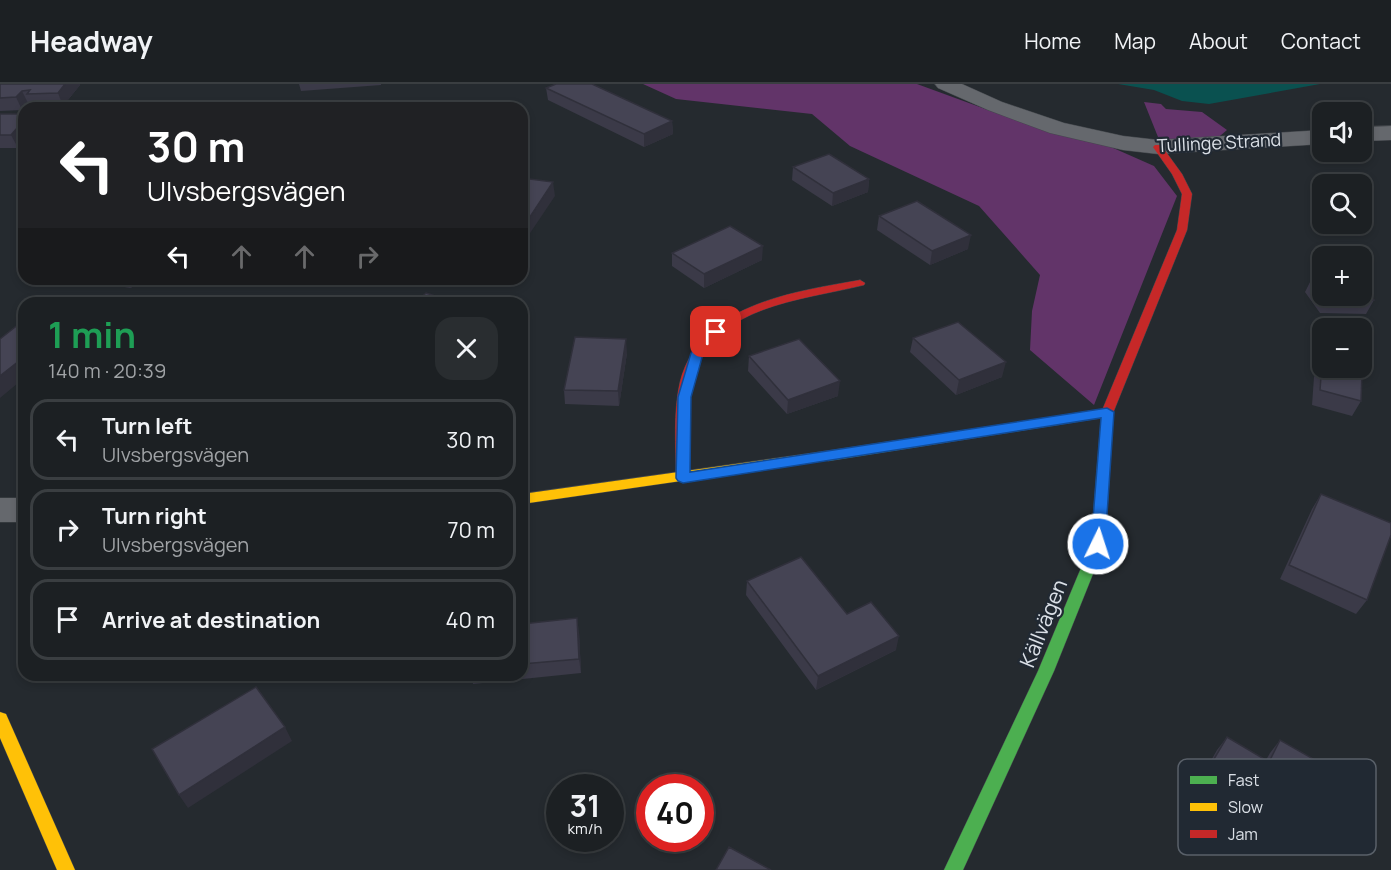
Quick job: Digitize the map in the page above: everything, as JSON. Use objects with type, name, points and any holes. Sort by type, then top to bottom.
[{"type":"street","name":"Tullinge Strand","points":[[945,84],[995,106],[1058,128],[1123,143],[1158,147],[1312,138]]},
{"type":"street","points":[[1372,134],[1391,133]]},
{"type":"street","name":"Källvägen","points":[[953,870],[1046,671],[1098,544],[1107,412],[1182,230],[1187,194],[1177,174],[1158,147]]},
{"type":"street","points":[[683,478],[684,397],[697,353],[716,332],[744,315],[783,298],[860,283]]},
{"type":"street","points":[[528,498],[683,478],[1107,412]]},
{"type":"street","points":[[0,510],[18,510]]},
{"type":"street","points":[[0,719],[66,870]]},
{"type":"shaded area","points":[[643,84],[917,84],[999,114],[1111,147],[1154,166],[1177,196],[1094,405],[1030,350],[1032,311],[1040,275],[979,206],[850,146],[812,114],[676,99]]},
{"type":"shaded area","points":[[1118,84],[1320,84],[1209,104],[1182,101],[1154,90]]},
{"type":"shaded area","points":[[1144,102],[1161,104],[1166,109],[1202,112],[1227,130],[1214,141],[1160,142]]},
{"type":"building","points":[[0,84],[65,84],[58,93],[27,94],[30,90],[22,91],[16,97],[0,98]]},
{"type":"building","points":[[556,84],[592,84],[672,121],[644,134],[546,88]]},
{"type":"building","points":[[0,114],[18,114],[18,127],[11,135],[0,135]]},
{"type":"building","points":[[829,154],[869,179],[833,193],[793,167]]},
{"type":"building","points":[[528,179],[553,182],[528,220]]},
{"type":"building","points":[[917,201],[971,235],[932,251],[879,216]]},
{"type":"building","points":[[730,226],[763,246],[704,274],[672,253]]},
{"type":"building","points":[[426,293],[438,297],[422,297]]},
{"type":"building","points":[[958,322],[1006,362],[959,380],[913,338]]},
{"type":"building","points":[[18,325],[18,362],[0,376],[0,339]]},
{"type":"building","points":[[575,337],[626,339],[618,391],[564,390]]},
{"type":"building","points":[[799,339],[840,381],[788,400],[749,356]]},
{"type":"building","points":[[1321,378],[1362,378],[1361,401],[1320,390]]},
{"type":"building","points":[[1321,494],[1391,523],[1391,535],[1367,600],[1289,565]]},
{"type":"building","points":[[801,557],[847,614],[871,602],[899,636],[818,676],[747,581]]},
{"type":"building","points":[[577,618],[579,659],[528,663],[528,623]]},
{"type":"building","points":[[256,687],[285,727],[179,795],[152,749]]},
{"type":"building","points":[[1227,737],[1264,759],[1214,759]]},
{"type":"building","points":[[1280,740],[1313,759],[1270,759]]},
{"type":"building","points":[[729,847],[771,870],[716,870]]},
{"type":"traffic: fast","points":[[828,456],[1107,413]]},
{"type":"traffic: fast","points":[[953,870],[1046,671],[1098,544],[1107,419]]},
{"type":"traffic: slow","points":[[528,498],[828,456]]},
{"type":"traffic: slow","points":[[0,719],[66,870]]},
{"type":"traffic: jam","points":[[1107,419],[1107,413],[1182,230],[1187,194],[1177,174],[1158,147]]},
{"type":"traffic: jam","points":[[683,478],[682,415],[686,384],[696,355],[708,338],[725,324],[769,304],[817,291],[860,283]]},
{"type":"route","points":[[716,332],[697,353],[684,397],[683,478],[1107,412],[1098,544]]}]
